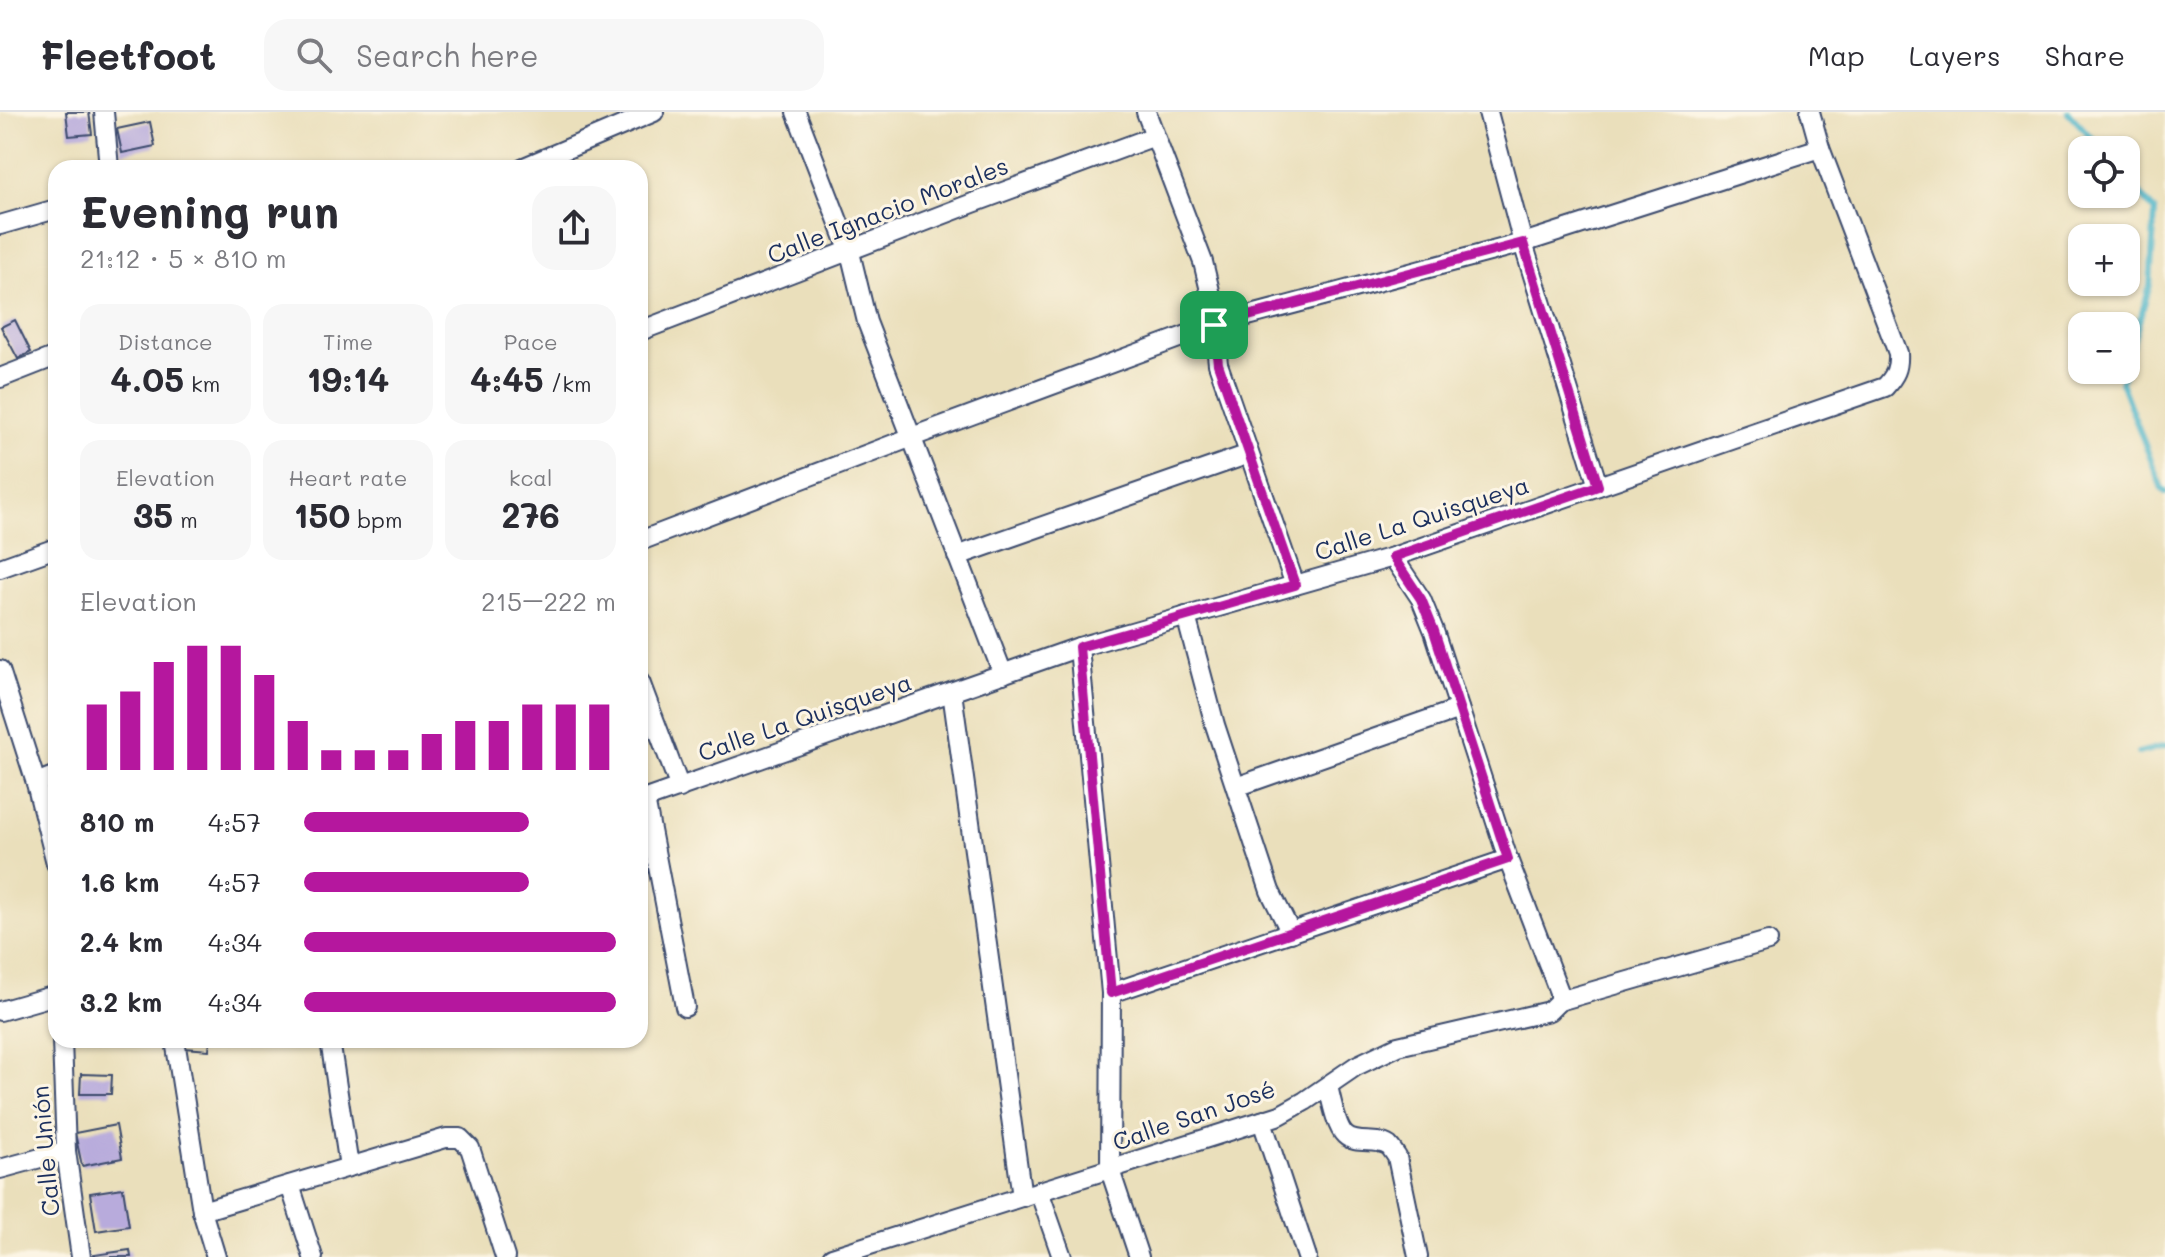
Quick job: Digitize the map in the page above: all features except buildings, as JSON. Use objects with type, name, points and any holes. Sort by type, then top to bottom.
[{"type":"street","points":[[104,112],[108,160]]},
{"type":"street","points":[[541,160],[654,112]]},
{"type":"street","points":[[796,112],[850,252],[867,322],[1003,674]]},
{"type":"street","points":[[1146,112],[1203,262],[1211,295],[1218,364],[1295,585]]},
{"type":"street","points":[[1488,112],[1523,243],[1598,486]]},
{"type":"street","points":[[648,538],[1214,325],[1523,243],[1820,148],[1810,112]]},
{"type":"street","name":"Calle Ignacio Morales","points":[[648,328],[1155,136]]},
{"type":"street","name":"Calle La Quisqueya","points":[[648,798],[1079,647],[1393,557],[1885,387],[1895,377],[1899,367],[1898,353],[1820,148]]},
{"type":"street","points":[[0,225],[48,211]]},
{"type":"street","points":[[0,378],[48,359]]},
{"type":"street","points":[[957,556],[1249,454]]},
{"type":"street","points":[[0,568],[48,551]]},
{"type":"street","points":[[1393,557],[1421,599],[1434,631],[1508,859],[1559,992],[1559,1001]]},
{"type":"street","points":[[1186,616],[1215,725],[1270,891],[1291,933]]},
{"type":"street","points":[[1079,647],[1111,993],[1110,1170],[1139,1257]]},
{"type":"street","points":[[0,670],[48,831]]},
{"type":"street","points":[[952,692],[1031,1194],[1062,1257]]},
{"type":"street","points":[[648,703],[680,788]]},
{"type":"street","points":[[1236,787],[1459,709]]},
{"type":"street","points":[[36,783],[48,778]]},
{"type":"street","points":[[648,829],[685,1007]]},
{"type":"street","points":[[1111,993],[1508,859]]},
{"type":"street","name":"Calle San José","points":[[832,1257],[1280,1115],[1356,1066],[1398,1046],[1549,1011],[1559,1001],[1768,941]]},
{"type":"street","points":[[0,1011],[48,997]]},
{"type":"street","name":"Calle Unión","points":[[62,1048],[66,1151],[81,1257]]},
{"type":"street","points":[[176,1048],[202,1211],[216,1257]]},
{"type":"street","points":[[331,1048],[349,1167]]},
{"type":"street","points":[[1328,1086],[1345,1136],[1389,1146],[1397,1157],[1418,1257]]},
{"type":"street","points":[[1262,1121],[1307,1257]]},
{"type":"street","points":[[202,1211],[446,1138],[460,1138],[470,1148],[505,1257]]},
{"type":"street","points":[[0,1169],[66,1151]]},
{"type":"street","points":[[290,1185],[313,1257]]},
{"type":"waterway","points":[[2068,112],[2090,136]]},
{"type":"waterway","points":[[2140,193],[2155,212],[2150,285],[2140,318]]},
{"type":"waterway","points":[[2122,384],[2165,492]]},
{"type":"waterway","points":[[2138,753],[2165,746]]},
{"type":"route","points":[[1523,243],[1598,486],[1393,557],[1421,599],[1434,631],[1508,859],[1111,993],[1079,647],[1295,585],[1218,364],[1214,325],[1523,243]]}]
